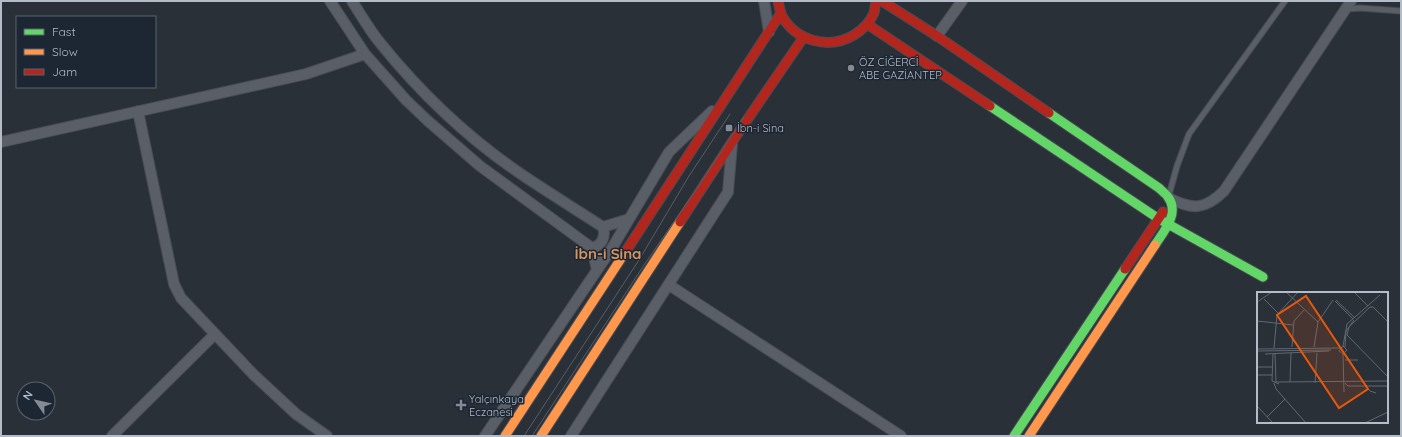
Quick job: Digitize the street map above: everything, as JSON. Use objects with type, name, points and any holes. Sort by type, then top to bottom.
[{"type":"main road","points":[[778,1],[781,13],[788,24],[803,38],[819,43],[836,43],[852,38],[867,24],[874,12],[876,1]]},
{"type":"main road","points":[[882,1],[937,36],[1159,188],[1169,198],[1173,213],[1168,225],[1029,436]]},
{"type":"main road","points":[[505,436],[781,13]]},
{"type":"main road","points":[[867,24],[1168,225],[1263,277]]},
{"type":"main road","points":[[541,436],[732,142],[803,38]]},
{"type":"main road","points":[[1014,436],[1159,219],[1169,198]]},
{"type":"street","points":[[330,1],[365,54],[406,100],[453,144],[507,187],[592,248],[598,270]]},
{"type":"street","points":[[352,1],[380,43],[399,65],[419,87],[460,126],[518,172],[603,227],[603,240],[601,243],[592,248]]},
{"type":"street","points":[[764,1],[769,32]]},
{"type":"street","points":[[937,36],[962,1]]},
{"type":"street","points":[[1169,198],[1180,204],[1189,206],[1208,205],[1216,200],[1224,191],[1349,5]]},
{"type":"street","points":[[1,142],[306,74],[365,54]]},
{"type":"street","points":[[485,436],[598,270],[669,152],[728,96]]},
{"type":"street","points":[[138,111],[174,284],[181,298],[254,375],[296,414],[327,436]]},
{"type":"street","points":[[571,436],[728,192],[732,142]]},
{"type":"street","points":[[603,227],[629,219]]},
{"type":"street","points":[[669,284],[901,436]]},
{"type":"street","points":[[112,436],[215,334]]},
{"type":"lane","points":[[1169,198],[1177,166],[1189,134],[1286,1]]},
{"type":"lane","points":[[1349,5],[1360,8],[1401,11]]},
{"type":"tram line","points":[[524,436],[639,260],[689,176],[730,114]]},
{"type":"tram line","points":[[532,436],[644,265],[744,117]]},
{"type":"traffic: fast","points":[[990,106],[1159,219],[1263,277]]},
{"type":"traffic: fast","points":[[1049,113],[1159,188],[1167,196],[1171,203],[1172,216],[1155,245]]},
{"type":"traffic: fast","points":[[1014,436],[1125,269]]},
{"type":"traffic: slow","points":[[541,436],[680,222]]},
{"type":"traffic: slow","points":[[1029,436],[1155,245]]},
{"type":"traffic: slow","points":[[505,436],[624,254]]},
{"type":"traffic: jam","points":[[778,1],[782,16],[788,25],[804,37],[824,42],[844,40],[860,31],[868,23],[874,13],[876,1]]},
{"type":"traffic: jam","points":[[882,1],[937,36],[1049,113]]},
{"type":"traffic: jam","points":[[624,254],[781,13]]},
{"type":"traffic: jam","points":[[867,24],[990,106]]},
{"type":"traffic: jam","points":[[680,222],[732,142],[803,38]]},
{"type":"traffic: jam","points":[[1125,269],[1163,212]]},
{"type":"place","name":"ÖZ CİĞERCİ ABE GAZİANTEP","points":[[851,68]]},
{"type":"place","name":"İbn-i Sina","points":[[729,128]]},
{"type":"place","name":"Yalçınkaya Eczanesi","points":[[461,405]]},
{"type":"district","name":"İbn-i Sina","points":[[608,254]]}]
